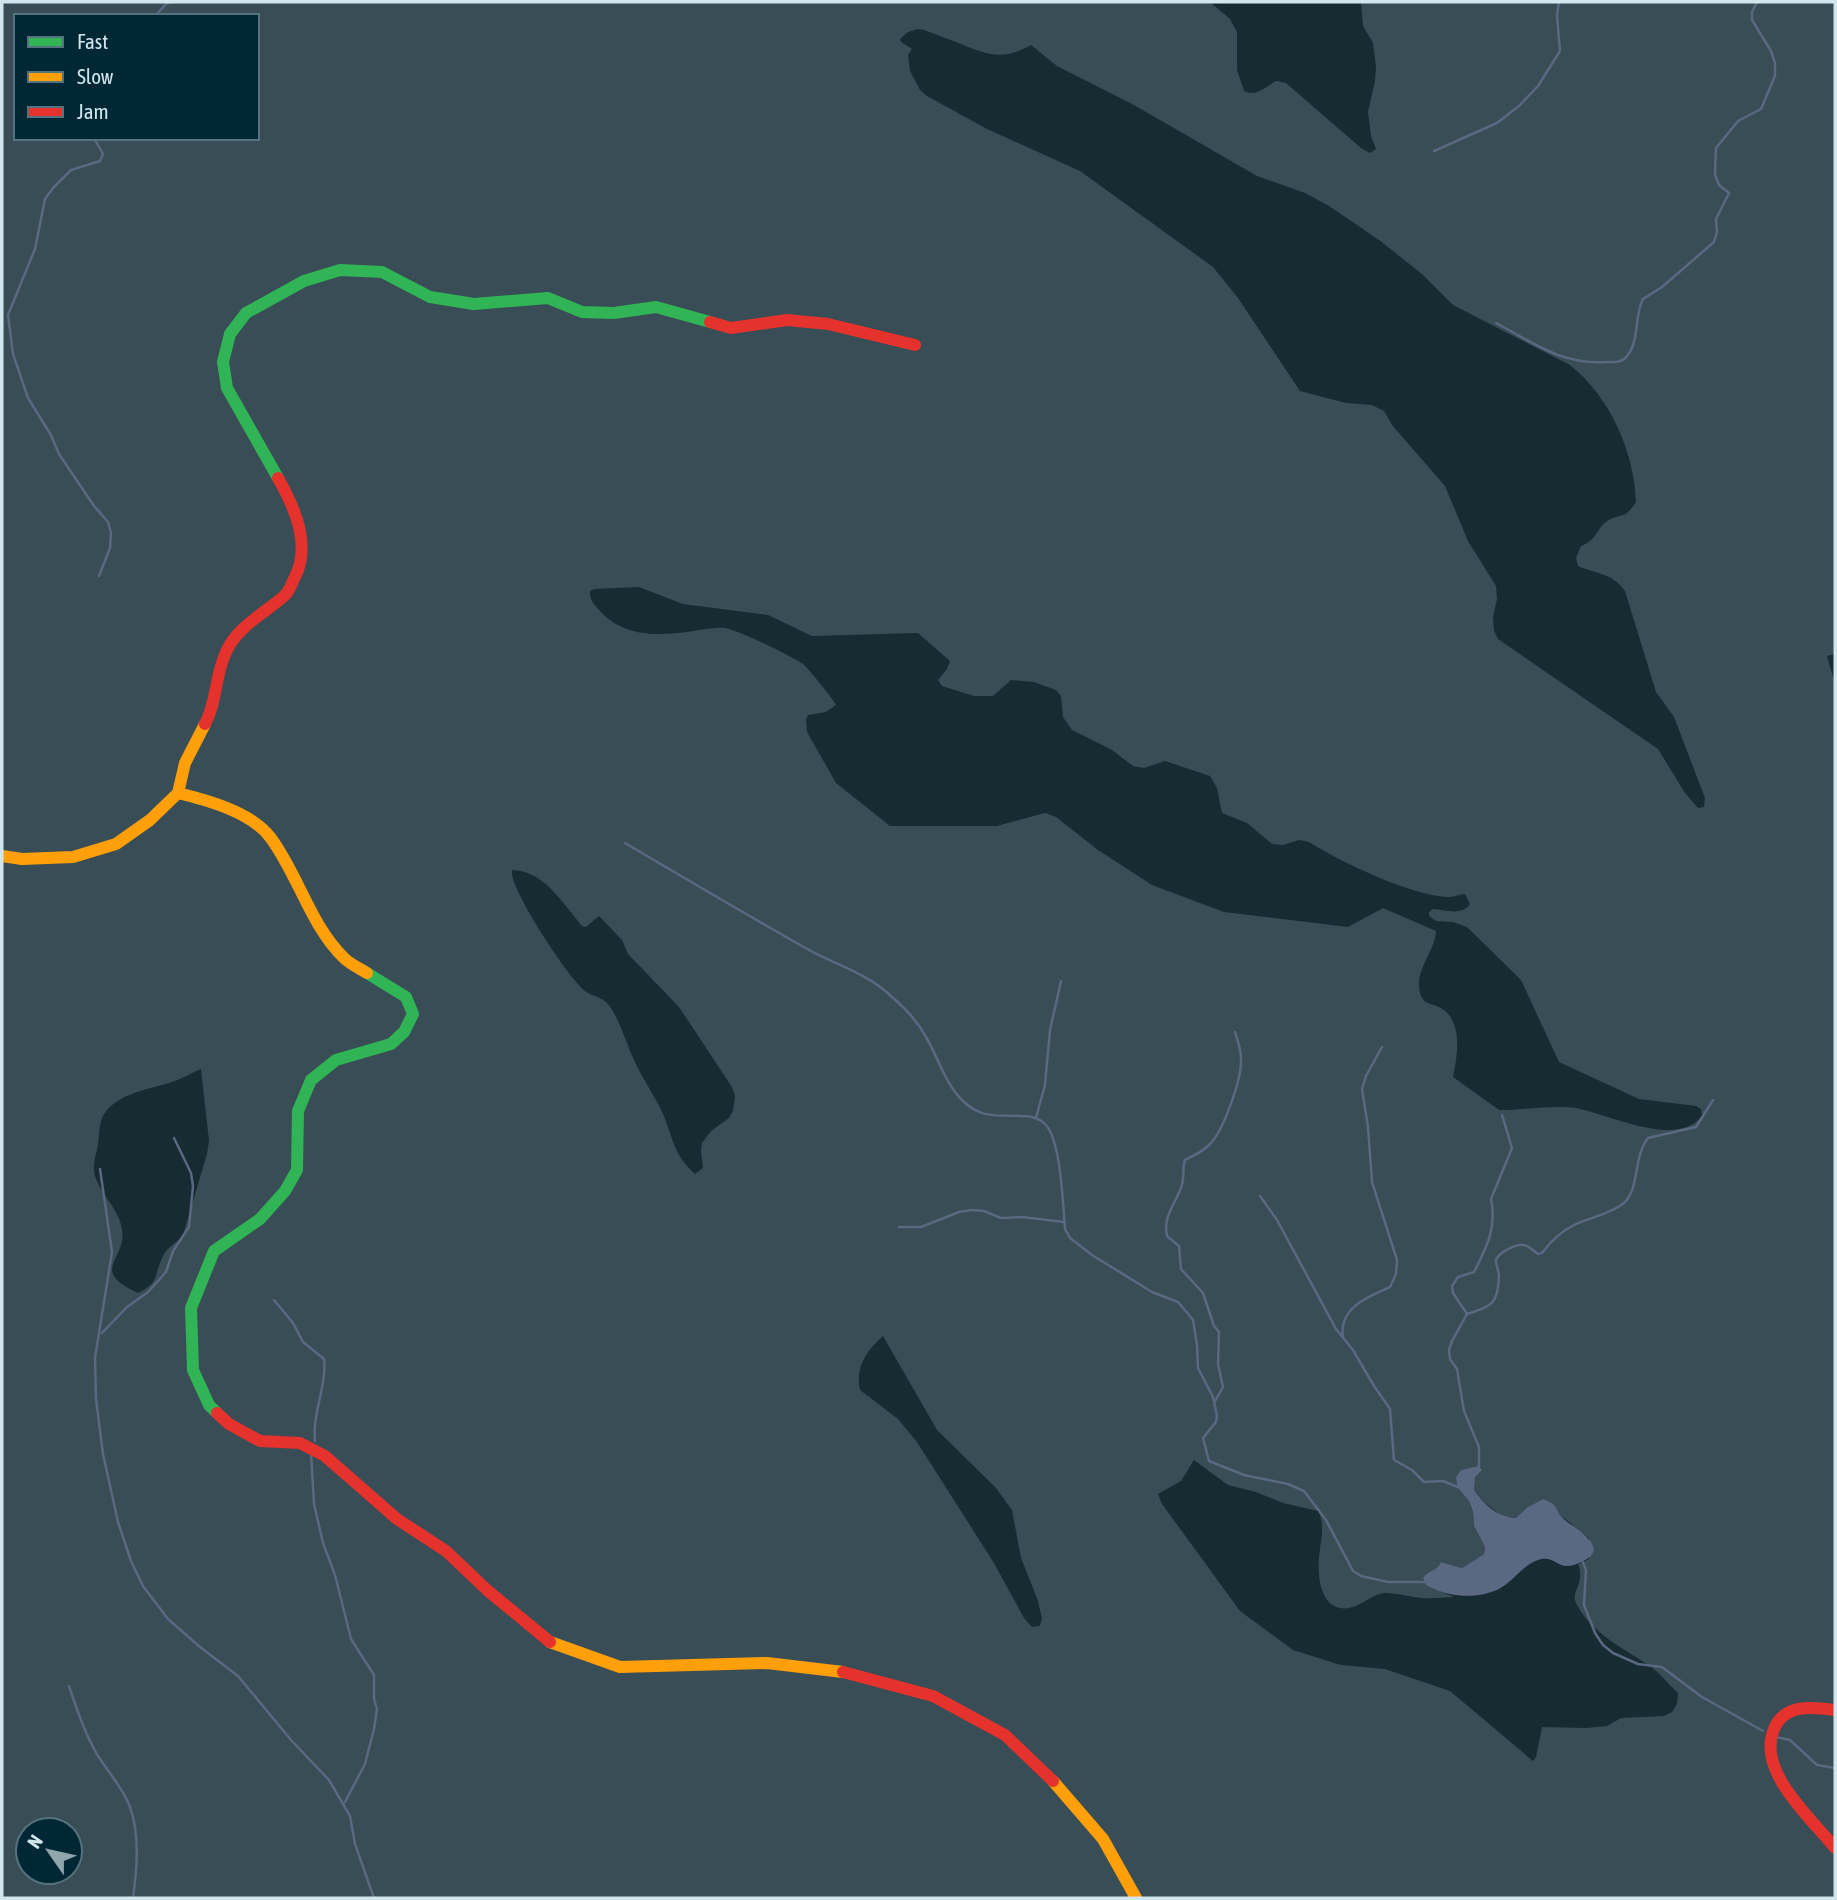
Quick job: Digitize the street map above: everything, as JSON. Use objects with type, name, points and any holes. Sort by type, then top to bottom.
[{"type":"street","points":[[2,856],[22,859],[73,857],[116,844],[150,820],[178,793],[185,763],[211,713],[225,653],[237,634],[286,594],[301,566],[302,535],[287,494],[226,388],[223,362],[230,334],[246,313],[304,281],[340,270],[382,272],[430,297],[474,304],[548,298],[582,312],[614,313],[656,307],[732,328],[786,320],[828,324],[915,345]]},
{"type":"street","points":[[178,793],[210,801],[239,813],[269,835],[329,939],[345,959],[406,997],[413,1014],[404,1032],[391,1044],[336,1060],[311,1080],[298,1111],[297,1170],[285,1191],[260,1219],[214,1251],[191,1308],[193,1370],[209,1405],[229,1424],[260,1441],[300,1443],[325,1456],[397,1519],[446,1551],[487,1590],[548,1641],[620,1667],[767,1663],[852,1673],[933,1696],[1005,1735],[1065,1792],[1103,1839],[1136,1898]]},
{"type":"street","points":[[1835,1710],[1794,1708],[1784,1714],[1771,1730],[1768,1752],[1776,1774],[1835,1848]]},
{"type":"shaded area","points":[[2,2],[1210,2],[1230,19],[1237,32],[1237,70],[1244,91],[1257,92],[1276,81],[1286,83],[1370,153],[1376,149],[1371,136],[1368,112],[1376,67],[1373,43],[1363,26],[1361,2],[1835,2],[1835,654],[1827,656],[1835,684],[1835,1898],[2,1898]],"holes":[[[918,29],[993,54],[1011,53],[1031,45],[1057,66],[1134,105],[1257,176],[1305,193],[1329,206],[1422,274],[1453,305],[1570,365],[1584,378],[1608,409],[1625,445],[1636,502],[1626,513],[1605,523],[1591,540],[1581,546],[1576,558],[1578,566],[1609,577],[1625,591],[1656,692],[1674,717],[1705,798],[1704,807],[1698,808],[1685,793],[1658,749],[1498,639],[1494,631],[1493,617],[1497,599],[1496,586],[1468,541],[1445,486],[1392,425],[1384,411],[1372,405],[1346,403],[1300,391],[1238,298],[1213,267],[1080,171],[987,129],[927,96],[920,90],[910,71],[908,55],[912,49],[900,39],[908,32]],[[639,587],[683,604],[768,615],[812,636],[918,633],[950,661],[938,680],[942,686],[974,696],[993,696],[1011,680],[1034,682],[1056,690],[1061,696],[1063,717],[1072,730],[1112,750],[1133,766],[1144,768],[1165,761],[1210,776],[1217,788],[1222,813],[1247,823],[1272,844],[1283,845],[1299,840],[1309,842],[1357,868],[1416,891],[1449,897],[1465,894],[1470,904],[1467,908],[1454,911],[1433,909],[1429,916],[1436,921],[1453,922],[1467,927],[1521,980],[1559,1062],[1639,1099],[1696,1106],[1701,1109],[1702,1116],[1690,1125],[1676,1130],[1659,1130],[1576,1108],[1499,1110],[1453,1077],[1457,1042],[1454,1024],[1444,1010],[1427,1002],[1420,993],[1422,969],[1436,931],[1383,908],[1348,927],[1224,912],[1152,885],[1098,850],[1056,817],[1045,813],[997,826],[890,826],[836,783],[807,732],[808,715],[826,712],[836,705],[803,664],[765,644],[725,628],[669,634],[633,631],[602,613],[590,595],[590,591],[594,589]],[[512,870],[524,872],[544,882],[582,926],[586,927],[599,916],[622,940],[628,954],[679,1007],[732,1087],[735,1096],[733,1111],[702,1143],[703,1168],[695,1174],[678,1153],[663,1114],[638,1069],[613,1011],[605,1001],[585,991],[566,969],[529,913],[513,880]],[[201,1069],[209,1141],[183,1235],[165,1253],[150,1285],[138,1293],[123,1285],[112,1270],[120,1249],[122,1229],[94,1172],[102,1118],[107,1110],[123,1098],[176,1081]],[[883,1336],[937,1430],[996,1488],[1012,1510],[1021,1558],[1042,1618],[1040,1626],[1032,1627],[1024,1618],[994,1563],[917,1442],[898,1419],[860,1390],[859,1374],[863,1360]],[[1194,1460],[1228,1485],[1318,1511],[1322,1528],[1319,1567],[1321,1587],[1329,1602],[1336,1607],[1345,1608],[1356,1606],[1382,1593],[1426,1598],[1454,1597],[1430,1587],[1423,1580],[1439,1568],[1441,1562],[1462,1568],[1484,1554],[1485,1547],[1474,1526],[1469,1501],[1457,1487],[1456,1478],[1461,1470],[1478,1467],[1474,1490],[1503,1517],[1516,1518],[1535,1503],[1559,1514],[1589,1538],[1589,1559],[1578,1564],[1580,1577],[1575,1596],[1577,1605],[1600,1633],[1662,1676],[1678,1693],[1677,1704],[1672,1712],[1664,1716],[1621,1718],[1607,1726],[1542,1727],[1533,1761],[1450,1691],[1385,1669],[1341,1665],[1293,1650],[1240,1611],[1162,1504],[1158,1494],[1181,1481]]]},
{"type":"shaded area","points":[[1479,1466],[1482,1470],[1475,1477],[1474,1490],[1492,1509],[1516,1518],[1543,1499],[1554,1505],[1564,1519],[1588,1538],[1594,1550],[1592,1554],[1570,1566],[1547,1559],[1538,1560],[1504,1586],[1480,1595],[1461,1596],[1426,1585],[1423,1578],[1441,1562],[1462,1568],[1484,1554],[1485,1547],[1474,1526],[1469,1501],[1457,1487],[1456,1477],[1461,1470]]},
{"type":"waterway","points":[[157,14],[167,3],[172,2]]},
{"type":"waterway","points":[[1434,151],[1497,123],[1519,106],[1538,86],[1560,51],[1557,15],[1559,2]]},
{"type":"waterway","points":[[1496,323],[1548,351],[1576,360],[1615,362],[1627,356],[1634,343],[1643,299],[1662,287],[1714,242],[1717,232],[1716,219],[1729,193],[1719,185],[1715,175],[1716,148],[1738,121],[1761,109],[1775,76],[1771,51],[1752,20],[1752,12],[1757,2]]},
{"type":"waterway","points":[[95,140],[103,154],[100,161],[71,170],[45,199],[35,249],[8,315],[13,354],[28,398],[51,435],[59,454],[108,522],[111,533],[110,548],[99,576]]},
{"type":"waterway","points":[[625,843],[809,950],[863,976],[883,989],[919,1026],[951,1086],[970,1107],[998,1116],[1029,1116],[1044,1123],[1055,1145],[1065,1229],[1070,1238],[1152,1292],[1178,1302],[1193,1320],[1198,1368],[1213,1397],[1217,1416],[1216,1422],[1203,1438],[1209,1461],[1244,1475],[1288,1484],[1304,1491],[1326,1520],[1353,1571],[1361,1576],[1388,1582],[1426,1582]]},
{"type":"waterway","points":[[1036,1118],[1045,1085],[1050,1030],[1061,981]]},
{"type":"waterway","points":[[1215,1401],[1223,1387],[1218,1364],[1219,1332],[1214,1326],[1203,1293],[1181,1269],[1179,1246],[1167,1236],[1166,1229],[1168,1217],[1182,1184],[1185,1160],[1209,1145],[1231,1105],[1240,1068],[1240,1052],[1235,1032]]},
{"type":"waterway","points":[[1343,1337],[1345,1318],[1350,1311],[1365,1299],[1390,1287],[1396,1274],[1397,1260],[1372,1182],[1362,1089],[1382,1047]]},
{"type":"waterway","points":[[1479,1467],[1479,1447],[1464,1411],[1457,1369],[1450,1359],[1449,1350],[1467,1314],[1487,1306],[1495,1299],[1499,1276],[1497,1257],[1508,1249],[1521,1245],[1528,1246],[1538,1254],[1542,1253],[1556,1237],[1569,1228],[1624,1203],[1632,1189],[1640,1154],[1648,1138],[1696,1127],[1713,1100]]},
{"type":"waterway","points":[[1467,1314],[1453,1293],[1452,1286],[1458,1277],[1474,1272],[1490,1237],[1493,1219],[1491,1199],[1512,1148],[1502,1115]]},
{"type":"waterway","points":[[102,1333],[166,1272],[173,1251],[189,1227],[193,1186],[191,1173],[174,1138]]},
{"type":"waterway","points":[[100,1169],[112,1252],[95,1358],[96,1399],[103,1454],[118,1522],[131,1561],[143,1586],[168,1619],[238,1676],[291,1740],[329,1780],[350,1816],[355,1844],[374,1898]]},
{"type":"waterway","points":[[1260,1196],[1277,1220],[1336,1329],[1353,1350],[1390,1409],[1394,1460],[1412,1470],[1424,1482],[1443,1481],[1460,1488]]},
{"type":"waterway","points":[[899,1227],[921,1227],[959,1212],[972,1210],[984,1211],[1001,1218],[1022,1217],[1064,1222]]},
{"type":"waterway","points":[[274,1300],[293,1323],[303,1342],[324,1359],[315,1441]]},
{"type":"waterway","points":[[311,1453],[314,1504],[323,1543],[335,1575],[351,1639],[374,1675],[374,1699],[377,1709],[374,1729],[365,1764],[345,1802]]},
{"type":"waterway","points":[[1581,1558],[1586,1570],[1584,1605],[1603,1645],[1613,1653],[1638,1664],[1662,1667],[1702,1697],[1763,1731]]},
{"type":"waterway","points":[[69,1686],[93,1748],[120,1787],[130,1807],[136,1840],[133,1898]]},
{"type":"waterway","points":[[1775,1737],[1790,1740],[1817,1765],[1835,1768]]},
{"type":"traffic: fast","points":[[278,478],[227,388],[223,362],[230,334],[246,313],[304,281],[340,270],[382,272],[430,297],[474,304],[548,298],[582,312],[614,313],[656,307],[710,322]]},
{"type":"traffic: fast","points":[[217,1413],[209,1405],[193,1370],[191,1308],[214,1251],[260,1219],[285,1191],[297,1170],[298,1111],[311,1080],[336,1060],[391,1044],[404,1032],[413,1014],[406,997],[367,973]]},
{"type":"traffic: slow","points":[[2,856],[22,859],[73,857],[116,844],[150,820],[178,793],[185,763],[205,724]]},
{"type":"traffic: slow","points":[[178,793],[228,808],[262,828],[280,851],[313,915],[332,945],[346,960],[367,973]]},
{"type":"traffic: slow","points":[[550,1642],[620,1667],[767,1663],[843,1672]]},
{"type":"traffic: slow","points":[[1053,1781],[1103,1839],[1136,1898]]},
{"type":"traffic: jam","points":[[710,322],[731,328],[787,320],[828,324],[915,345]]},
{"type":"traffic: jam","points":[[205,724],[212,707],[222,661],[231,643],[244,628],[285,595],[299,566],[299,527],[278,478]]},
{"type":"traffic: jam","points":[[217,1413],[229,1424],[260,1441],[300,1443],[325,1456],[397,1519],[446,1551],[487,1590],[550,1642]]},
{"type":"traffic: jam","points":[[843,1672],[933,1696],[1005,1735],[1053,1781]]},
{"type":"traffic: jam","points":[[1835,1710],[1808,1708],[1792,1711],[1779,1721],[1770,1745],[1779,1777],[1789,1793],[1835,1848]]}]
